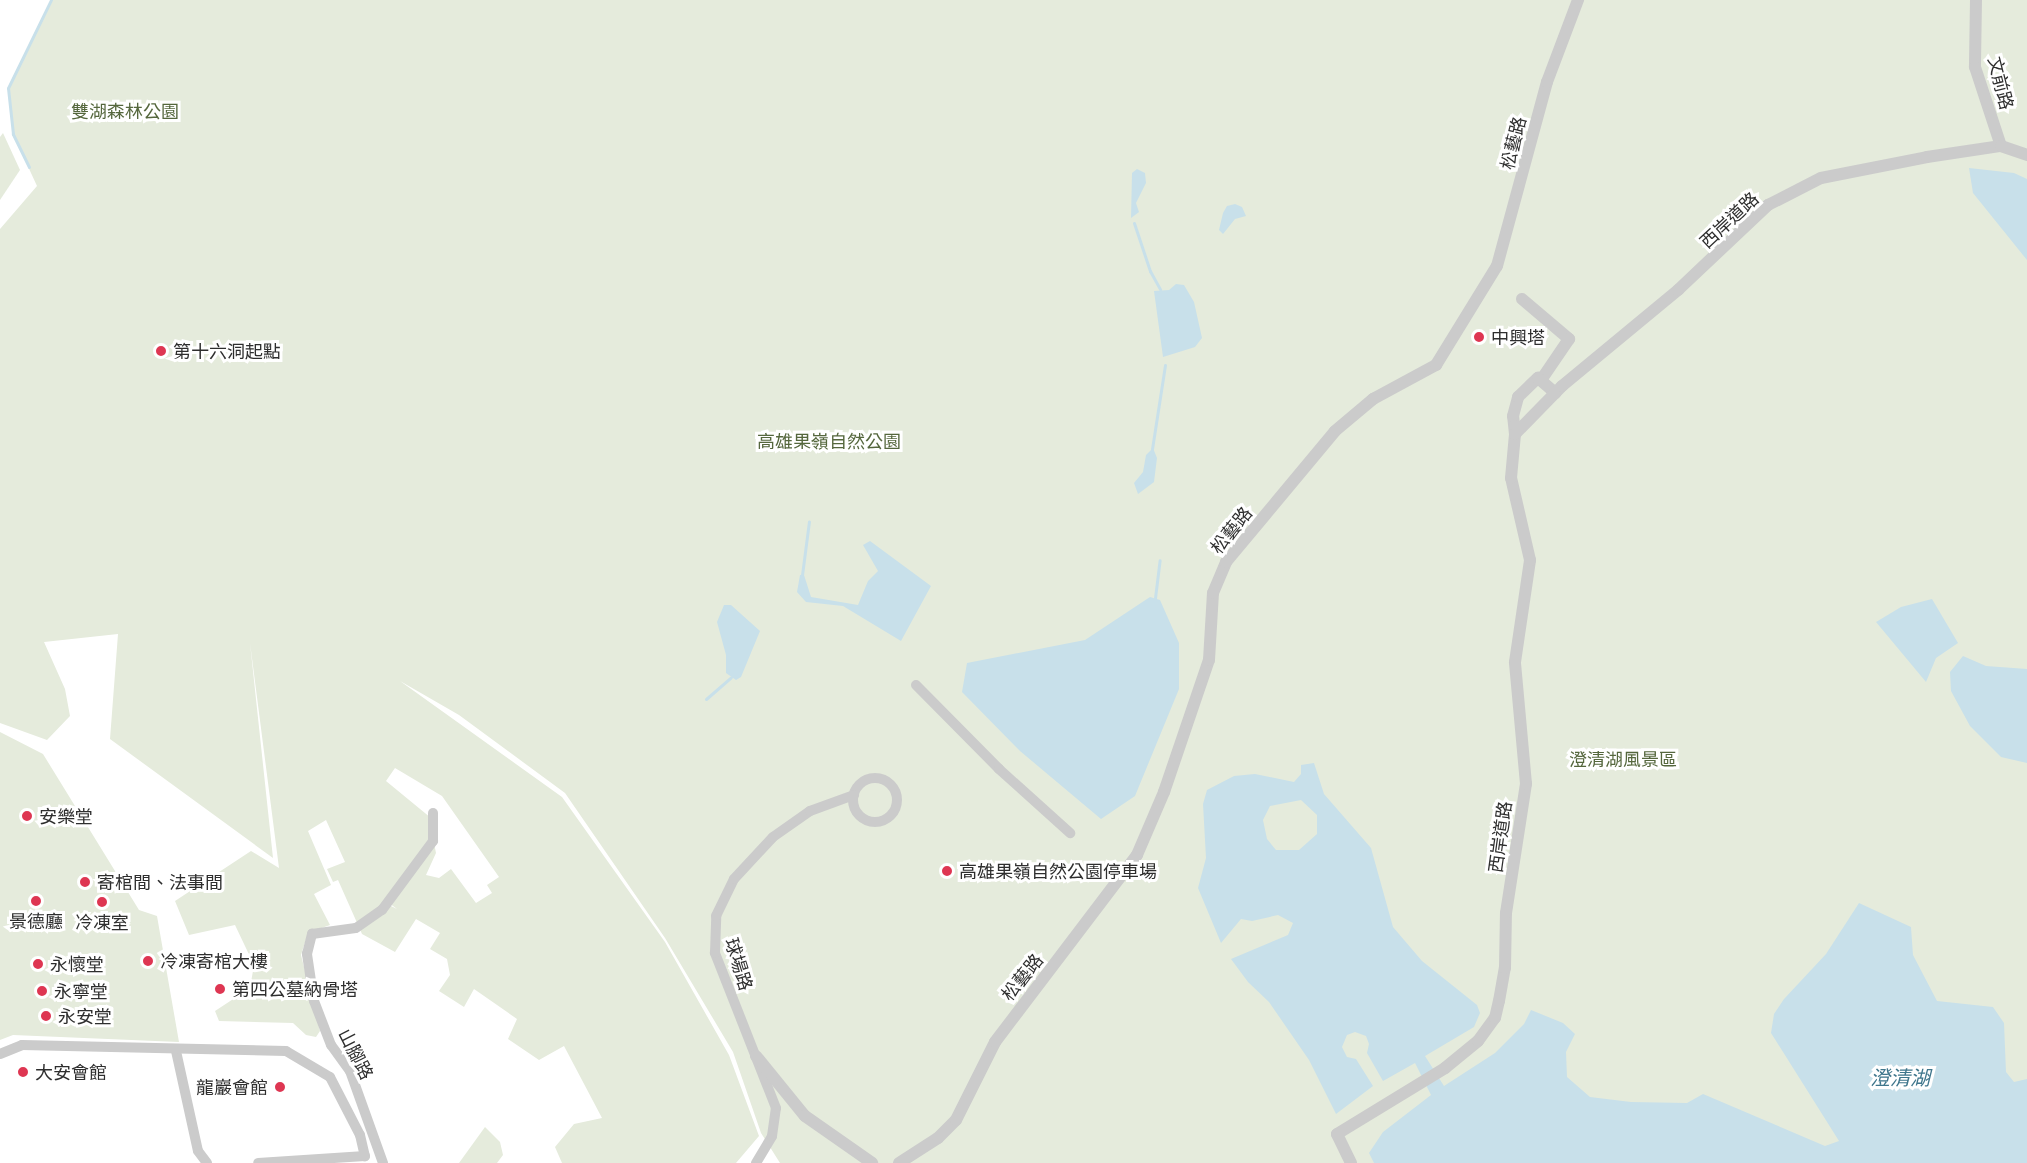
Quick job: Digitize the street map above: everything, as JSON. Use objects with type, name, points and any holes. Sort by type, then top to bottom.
[{"type":"street","name":"松藝路","points":[[899,1163],[922,1148],[956,1120],[995,1042],[1137,855],[1164,792],[1209,660],[1213,593],[1226,562],[1335,431],[1373,399],[1436,365],[1497,266],[1547,82],[1578,0]]},
{"type":"street","name":"文前路","points":[[1976,0],[1975,67],[2001,146]]},
{"type":"street","points":[[2001,146],[2027,155]]},
{"type":"street","name":"西岸道路","points":[[1515,434],[1555,393],[1686,284],[1768,205],[1821,178],[2001,146]]},
{"type":"street","name":"西岸道路","points":[[1351,1163],[1337,1134],[1445,1068],[1478,1041],[1494,1018],[1505,968],[1506,913],[1526,784],[1515,662],[1530,560],[1511,478],[1516,401],[1538,378],[1541,380],[1569,339],[1522,299]]},
{"type":"street","points":[[1541,380],[1555,393]]},
{"type":"street","points":[[916,685],[999,769],[1070,833]]},
{"type":"street","name":"球場路","points":[[756,1163],[772,1136],[776,1108],[715,953],[713,935],[723,897],[752,856],[773,837],[810,811],[854,795],[867,780],[881,780],[896,793],[896,807],[880,822],[866,820],[855,810],[854,795]]},
{"type":"street","name":"山腳路","points":[[383,1163],[350,1071],[331,1045],[314,1001],[306,954],[312,934],[356,928],[382,910],[433,841],[433,813]]},
{"type":"street","points":[[0,1054],[22,1045],[176,1051],[286,1052],[330,1077],[360,1136],[365,1156],[258,1163]]},
{"type":"street","points":[[176,1051],[198,1151],[207,1163]]},
{"type":"street","points":[[756,1056],[806,1116],[872,1163]]},
{"type":"street","points":[[907,1163],[922,1148]]},
{"type":"green space","points":[[51,0],[2027,0],[2027,1163],[780,1163],[761,1133],[733,1052],[665,938],[565,793],[459,715],[400,681],[562,797],[665,942],[729,1055],[759,1136],[736,1163],[562,1163],[555,1147],[574,1124],[602,1118],[564,1046],[539,1060],[508,1039],[517,1019],[474,989],[464,1007],[439,991],[450,975],[447,959],[430,949],[440,933],[416,919],[395,952],[362,934],[338,880],[333,882],[327,869],[345,862],[326,820],[308,831],[331,885],[314,894],[330,925],[308,933],[301,955],[320,1031],[316,1037],[306,1035],[293,1023],[219,1021],[215,1011],[250,988],[254,965],[235,925],[189,935],[175,901],[251,851],[279,868],[250,643],[273,858],[110,739],[118,634],[44,642],[65,689],[70,716],[47,740],[0,723],[0,229],[37,186],[13,134],[8,88]],"holes":[[[395,768],[442,796],[499,877],[487,885],[492,893],[476,903],[451,869],[439,878],[426,875],[436,853],[434,843],[389,903],[397,909],[387,904],[433,837],[431,818],[386,781]]]},
{"type":"green space","points":[[3,133],[20,170],[0,200],[0,137]]},
{"type":"green space","points":[[0,732],[43,754],[139,910],[157,916],[179,1042],[13,1035],[0,1040]]},
{"type":"green space","points":[[485,1127],[500,1142],[503,1155],[497,1163],[459,1163]]},
{"type":"water","points":[[1969,168],[2014,173],[2027,179],[2027,260],[1973,193]]},
{"type":"water","points":[[1137,169],[1145,173],[1146,183],[1136,203],[1139,212],[1131,218],[1132,173]]},
{"type":"water","points":[[1235,204],[1242,207],[1246,216],[1235,219],[1223,234],[1219,230],[1223,213],[1227,206]]},
{"type":"water","points":[[1176,284],[1184,285],[1194,302],[1202,338],[1195,347],[1163,357],[1154,291],[1169,290]]},
{"type":"water","points":[[1153,448],[1157,458],[1154,482],[1138,494],[1134,483],[1143,472],[1146,455]]},
{"type":"water","points":[[870,541],[931,586],[901,641],[843,606],[806,602],[797,592],[800,575],[804,575],[811,597],[858,605],[868,581],[878,571],[863,545]]},
{"type":"water","points":[[1150,597],[1160,600],[1179,643],[1179,689],[1135,796],[1101,819],[1020,751],[962,692],[967,663],[1085,640]]},
{"type":"water","points":[[1932,599],[1958,643],[1936,658],[1926,682],[1876,622],[1901,607]]},
{"type":"water","points":[[724,605],[731,605],[760,631],[741,677],[736,680],[726,673],[726,655],[717,622]]},
{"type":"water","points":[[1963,656],[1986,666],[2027,669],[2027,763],[2001,757],[1970,726],[1951,691],[1950,672]]},
{"type":"water","name":"澄清湖","points":[[1314,763],[1324,794],[1371,848],[1393,927],[1422,961],[1477,1005],[1480,1013],[1474,1027],[1425,1056],[1444,1086],[1495,1053],[1524,1024],[1531,1010],[1563,1023],[1575,1034],[1566,1052],[1567,1077],[1590,1097],[1631,1102],[1687,1103],[1703,1094],[1825,1146],[1839,1141],[1771,1033],[1774,1014],[1784,999],[1826,954],[1859,903],[1911,927],[1913,955],[1937,1001],[1993,1007],[2004,1023],[2006,1072],[2014,1082],[2027,1079],[2027,1163],[1374,1163],[1369,1153],[1383,1132],[1431,1095],[1415,1063],[1383,1081],[1367,1053],[1369,1044],[1366,1036],[1355,1032],[1347,1035],[1342,1047],[1347,1057],[1356,1059],[1373,1086],[1336,1114],[1309,1060],[1269,1002],[1248,982],[1231,959],[1288,935],[1293,923],[1278,915],[1252,921],[1241,919],[1221,943],[1198,888],[1206,858],[1203,804],[1207,790],[1234,776],[1255,774],[1294,782],[1301,774],[1301,765]],"holes":[[[1301,800],[1317,815],[1317,834],[1299,850],[1276,850],[1267,839],[1263,820],[1270,806]]]},
{"type":"waterway","points":[[29,167],[13,134],[8,88],[51,0]]},
{"type":"waterway","points":[[1134,223],[1150,271],[1160,289]]},
{"type":"waterway","points":[[1152,449],[1165,365]]},
{"type":"waterway","points":[[802,575],[809,521]]},
{"type":"waterway","points":[[1155,598],[1160,560]]},
{"type":"waterway","points":[[706,699],[731,677]]},
{"type":"place","name":"中興塔","points":[[1479,337]]},
{"type":"place","name":"第十六洞起點","points":[[161,351]]},
{"type":"place","name":"安樂堂","points":[[27,816]]},
{"type":"place","name":"高雄果嶺自然公園停車場","points":[[947,871]]},
{"type":"place","name":"寄棺間、法事間","points":[[85,882]]},
{"type":"place","name":"景德廳","points":[[36,901]]},
{"type":"place","name":"冷凍室","points":[[102,902]]},
{"type":"place","name":"冷凍寄棺大樓","points":[[148,961]]},
{"type":"place","name":"永懷堂","points":[[38,964]]},
{"type":"place","name":"第四公墓納骨塔","points":[[220,989]]},
{"type":"place","name":"永寧堂","points":[[42,991]]},
{"type":"place","name":"永安堂","points":[[46,1016]]},
{"type":"place","name":"大安會館","points":[[23,1072]]},
{"type":"place","name":"龍巖會館","points":[[280,1087]]},
{"type":"park label","name":"雙湖森林公園","points":[[125,111]]},
{"type":"park label","name":"高雄果嶺自然公園","points":[[829,441]]},
{"type":"park label","name":"澄清湖風景區","points":[[1623,759]]}]
